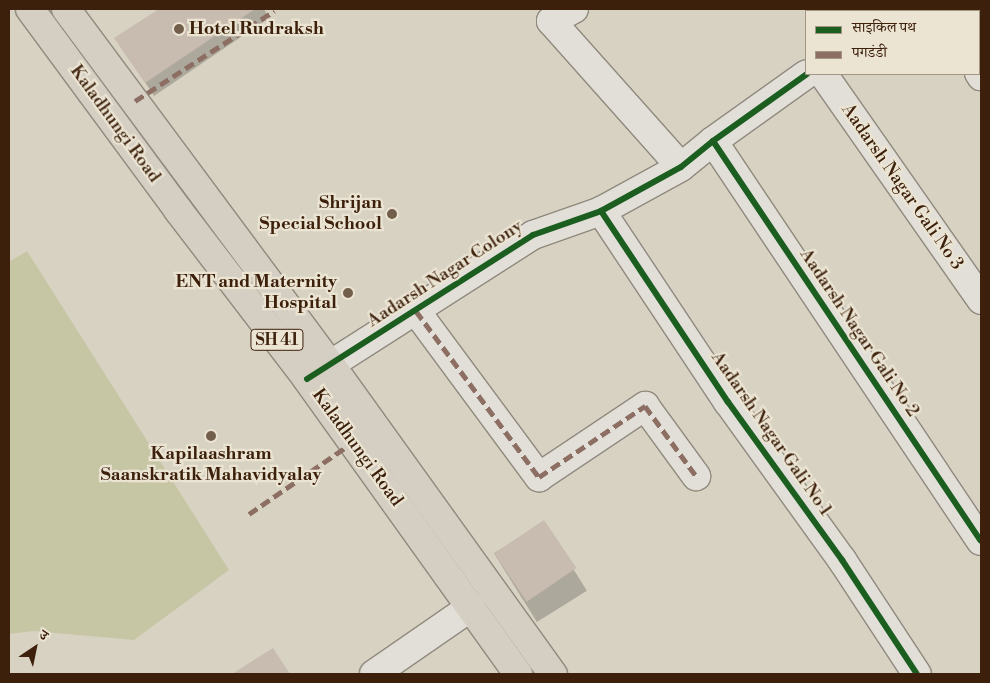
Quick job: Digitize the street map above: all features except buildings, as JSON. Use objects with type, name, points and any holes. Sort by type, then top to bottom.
[{"type":"main road","name":"Kaladhungi Road","points":[[30,9],[178,210],[307,379],[518,674]]},
{"type":"main road","name":"Kaladhungi Road","points":[[66,9],[330,364],[553,674]]},
{"type":"main road","points":[[478,618],[508,609]]},
{"type":"street","points":[[574,9],[551,21],[680,167]]},
{"type":"street","name":"Aadarsh Nagar Colony","points":[[307,379],[533,235],[601,211],[680,167],[806,75]]},
{"type":"street","name":"Aadarsh Nagar Gali No 3","points":[[824,75],[981,300]]},
{"type":"street","name":"Aadarsh Nagar Gali No 2","points":[[713,141],[981,541]]},
{"type":"street","name":"Aadarsh Nagar Gali No 1","points":[[601,211],[728,402],[842,560],[917,674]]},
{"type":"street","points":[[416,311],[539,477],[645,406],[696,476]]},
{"type":"street","points":[[374,674],[478,618]]},
{"type":"green space","points":[[27,251],[229,570],[134,640],[33,631],[9,634],[9,262]]},
{"type":"marked path","points":[[135,101],[274,11]]},
{"type":"marked path","points":[[416,311],[539,477],[645,406],[696,476]]},
{"type":"marked path","points":[[249,514],[352,443]]},
{"type":"cycle path","points":[[307,379],[533,235],[601,211],[681,167],[713,141],[806,75]]},
{"type":"cycle path","points":[[713,141],[981,541]]},
{"type":"cycle path","points":[[601,211],[728,402],[842,560],[917,674]]},
{"type":"place","name":"Hotel Rudraksh","points":[[179,29]]},
{"type":"place","name":"Shrijan Special School","points":[[392,214]]},
{"type":"place","name":"ENT and Maternity Hospital","points":[[348,293]]},
{"type":"place","name":"Kapilaashram Saanskratik Mahavidyalay","points":[[211,436]]}]
